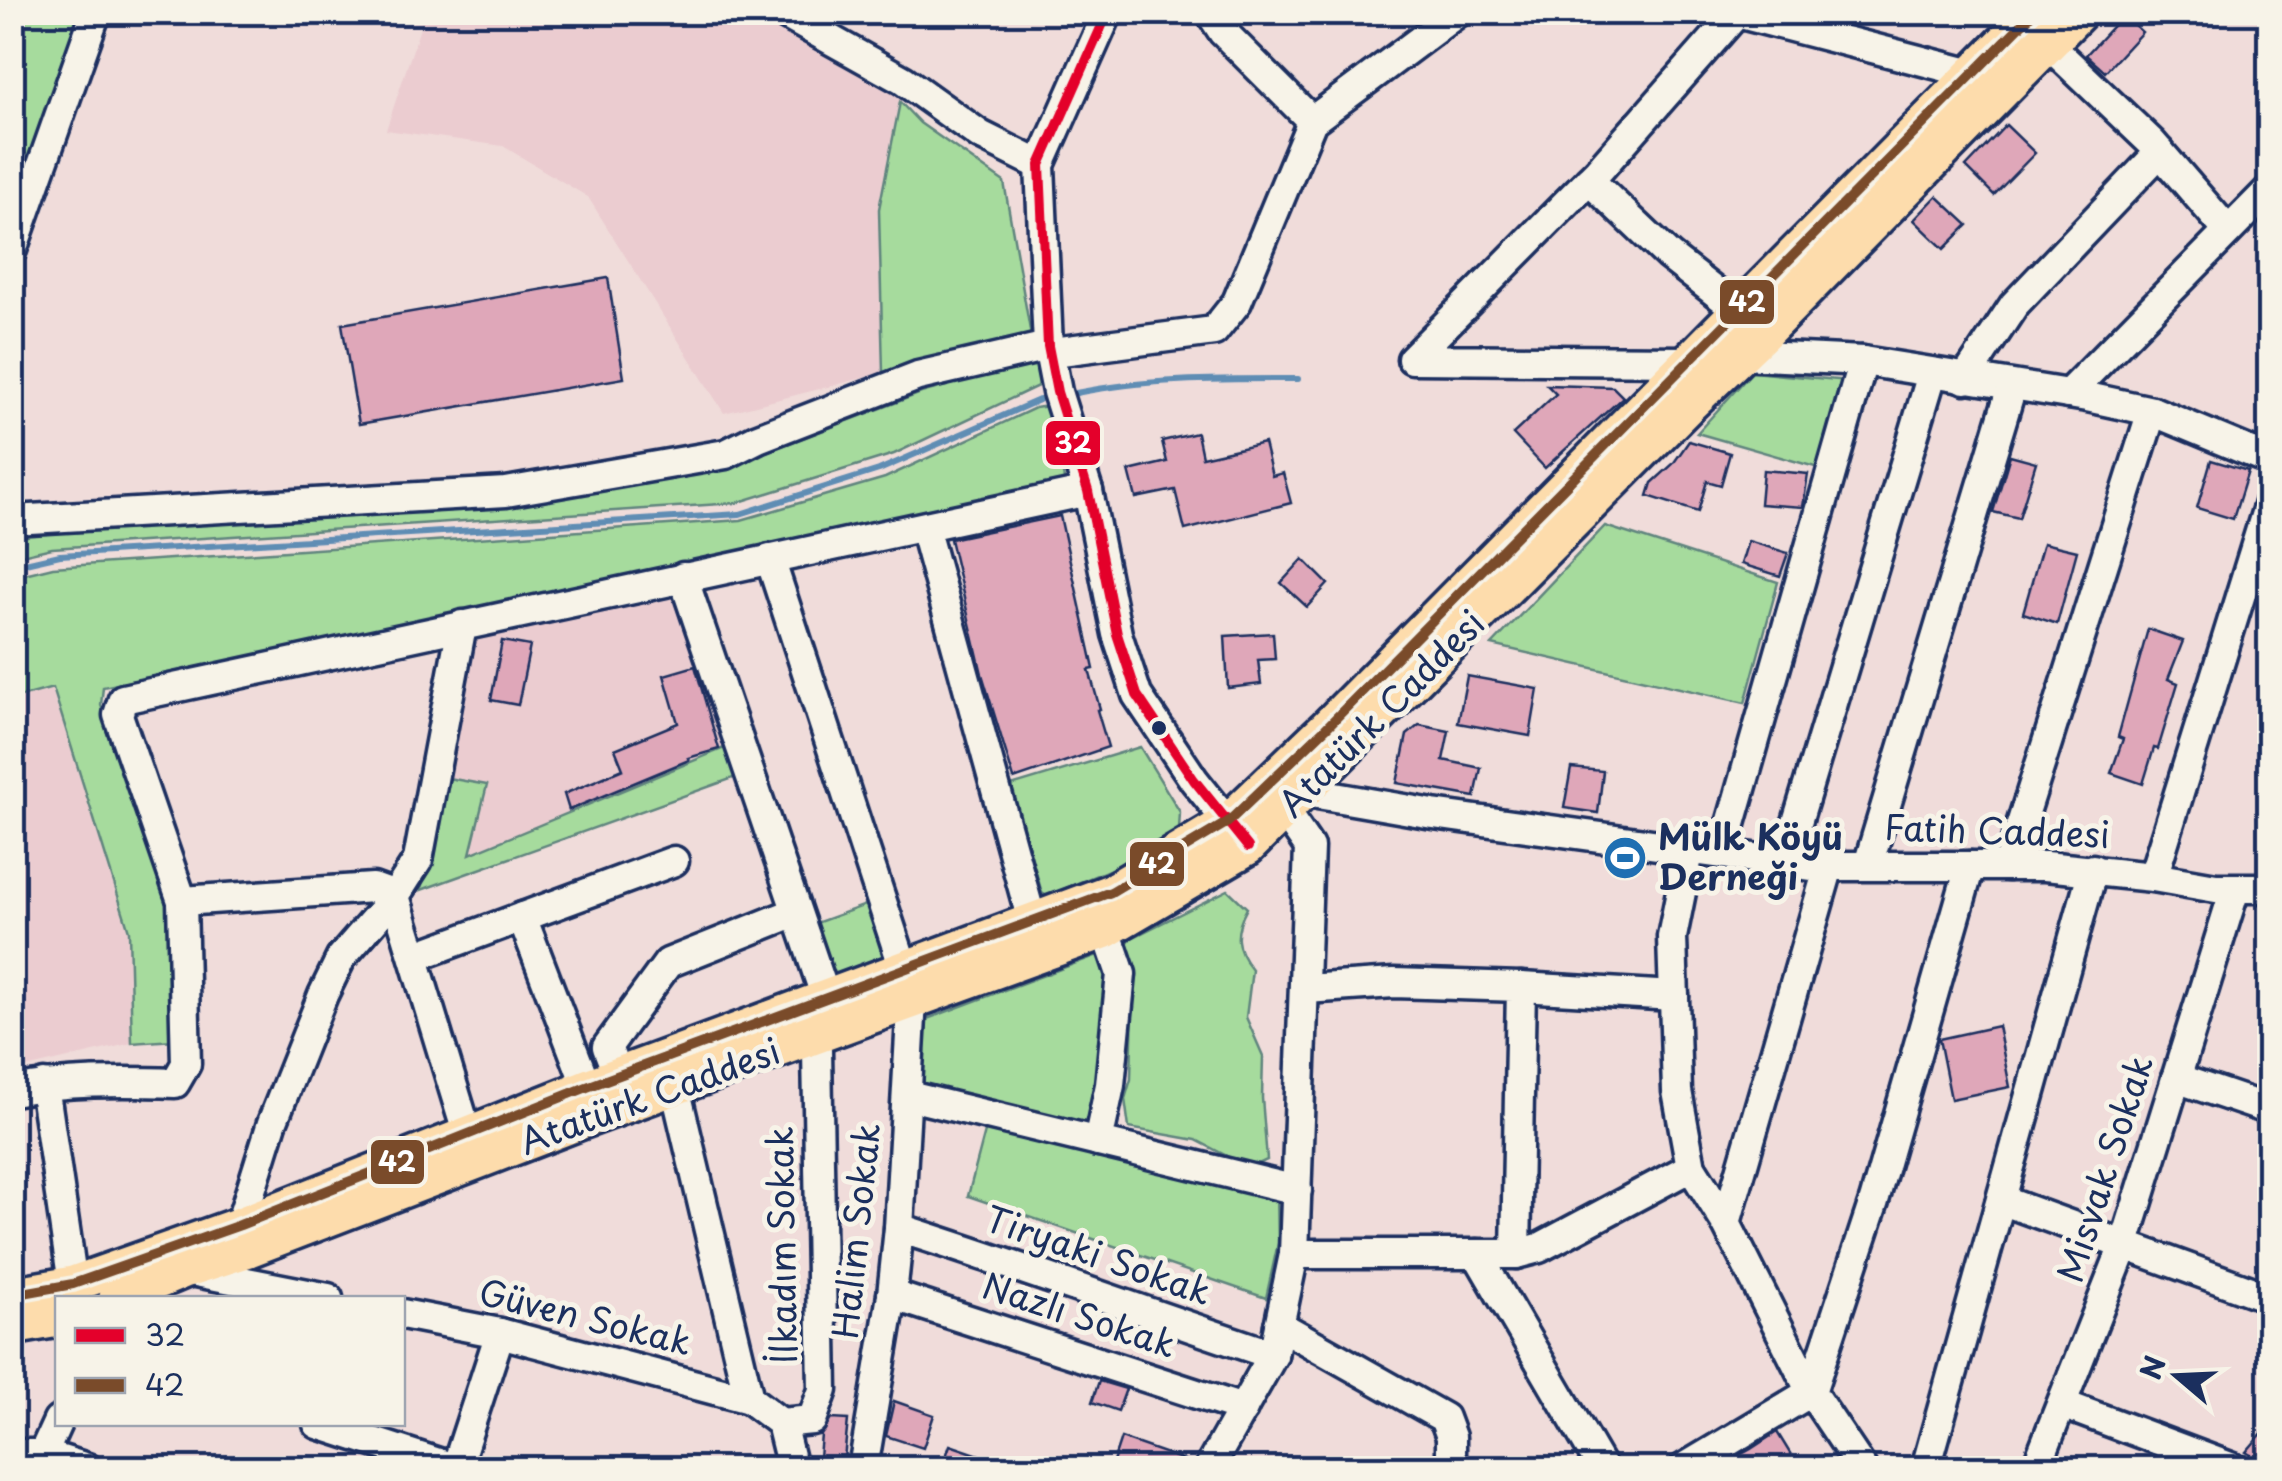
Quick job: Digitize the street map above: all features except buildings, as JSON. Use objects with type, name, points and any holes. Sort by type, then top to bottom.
[{"type":"main road","name":"Atatürk Caddesi","points":[[122,1296],[812,1037],[908,985],[1106,930],[1238,835],[1295,802],[1741,355],[2041,28],[2080,12]]},
{"type":"main road","points":[[12,1295],[73,1284],[240,1225],[826,998],[908,985],[1032,921],[1112,892],[1238,835],[1325,729],[1738,310],[1973,74],[2041,28]]},
{"type":"main road","points":[[12,1328],[55,1320]]},
{"type":"street","points":[[12,250],[96,12]]},
{"type":"street","points":[[781,12],[902,80],[980,135],[1040,164]]},
{"type":"street","points":[[1108,12],[1040,164],[1048,346],[1057,392],[1088,491],[1117,634],[1137,695],[1194,780],[1238,835]]},
{"type":"street","points":[[1210,12],[1223,32],[1312,121]]},
{"type":"street","points":[[1048,346],[1053,352],[1214,330],[1237,302],[1312,121],[1458,12]]},
{"type":"street","points":[[1688,361],[1412,359],[1588,180],[1737,13],[1973,74]]},
{"type":"street","points":[[2041,28],[2160,152],[2228,231]]},
{"type":"street","points":[[1965,379],[2014,304],[2160,152]]},
{"type":"street","points":[[1588,180],[1670,256],[1738,310]]},
{"type":"street","points":[[2068,394],[2270,189]]},
{"type":"street","points":[[12,520],[506,492],[726,454],[918,376],[1048,346]]},
{"type":"street","points":[[1741,355],[1864,361],[2068,394],[2152,411],[2270,460]]},
{"type":"street","points":[[1723,852],[1864,361]]},
{"type":"street","points":[[1784,862],[1932,374]]},
{"type":"street","points":[[1868,865],[2012,386]]},
{"type":"street","points":[[2008,866],[2152,411]]},
{"type":"street","points":[[12,1091],[116,1081],[175,1083],[186,1064],[182,901],[118,715],[123,699],[1088,491]]},
{"type":"street","points":[[2152,877],[2270,500]]},
{"type":"street","points":[[924,526],[1032,921]]},
{"type":"street","name":"Halim Sokak","points":[[770,559],[908,985],[909,1096],[899,1228],[892,1295],[863,1468]]},
{"type":"street","points":[[683,577],[826,998]]},
{"type":"street","points":[[240,1225],[272,1123],[323,995],[342,958],[395,896],[418,860],[462,625]]},
{"type":"street","points":[[1209,1468],[1272,1355],[1294,1254],[1308,847],[1295,802]]},
{"type":"street","name":"Fatih Caddesi","points":[[1295,802],[1433,814],[1828,866],[2093,870],[2268,889]]},
{"type":"street","points":[[1690,847],[1672,937],[1676,1091],[1690,1167],[1726,1223],[1811,1392],[1862,1468]]},
{"type":"street","points":[[414,957],[674,861]]},
{"type":"street","points":[[1726,1223],[1828,866]]},
{"type":"street","points":[[1684,1468],[1811,1392],[1874,1202],[1970,866]]},
{"type":"street","points":[[1926,1468],[2093,870]]},
{"type":"street","points":[[182,901],[374,888],[395,896]]},
{"type":"street","name":"Misvak Sokak","points":[[2036,1468],[2125,1243],[2235,888]]},
{"type":"street","points":[[395,896],[468,1136]]},
{"type":"street","points":[[603,1082],[607,1046],[668,963],[796,912]]},
{"type":"street","points":[[522,917],[603,1082]]},
{"type":"street","points":[[1098,1142],[1110,1084],[1121,974],[1106,930]]},
{"type":"street","points":[[1306,989],[1394,983],[1674,996]]},
{"type":"street","points":[[1516,1254],[1521,987]]},
{"type":"street","name":"İlkadım Sokak","points":[[782,1423],[812,1420],[823,1390],[817,1050],[812,1037]]},
{"type":"street","points":[[2176,1078],[2270,1110]]},
{"type":"street","points":[[44,1085],[73,1284]]},
{"type":"street","points":[[675,1087],[749,1399],[782,1423],[792,1468]]},
{"type":"street","points":[[909,1096],[1297,1190]]},
{"type":"street","points":[[1294,1254],[1516,1254],[1539,1248],[1690,1167]]},
{"type":"street","points":[[2001,1200],[2270,1298]]},
{"type":"street","name":"Tiryaki Sokak","points":[[899,1228],[1272,1355]]},
{"type":"street","points":[[1477,1254],[1602,1468]]},
{"type":"street","points":[[184,1270],[318,1296]]},
{"type":"street","name":"Nazlı Sokak","points":[[892,1295],[1243,1408]]},
{"type":"street","name":"Güven Sokak","points":[[405,1315],[500,1333],[749,1399]]},
{"type":"street","points":[[1279,1325],[1444,1418],[1451,1437],[1452,1468]]},
{"type":"street","points":[[324,1426],[455,1468],[500,1333]]},
{"type":"street","points":[[2062,1404],[2233,1468]]},
{"type":"street","points":[[40,1461],[56,1426]]},
{"type":"street","points":[[12,1454],[86,1468]]},
{"type":"shaded area","points":[[425,13],[774,13],[903,91],[879,209],[883,373],[724,413],[588,197],[503,146],[386,130]]},
{"type":"shaded area","points":[[682,589],[729,746],[469,854],[442,777],[470,638]]},
{"type":"shaded area","points":[[53,687],[129,931],[132,1043],[13,1071],[12,699]]},
{"type":"green space","points":[[13,13],[89,13],[13,223]]},
{"type":"green space","points":[[900,102],[920,123],[1004,182],[1031,336],[883,373],[879,209]]},
{"type":"green space","points":[[1038,360],[1042,384],[894,454],[736,503],[52,548],[13,557],[13,528],[737,463],[921,393]]},
{"type":"green space","points":[[1752,372],[1849,381],[1822,469],[1697,433]]},
{"type":"green space","points":[[1049,406],[1065,484],[103,687],[101,705],[167,906],[174,1040],[132,1043],[129,931],[53,688],[13,699],[12,577],[53,567],[741,520],[885,478],[1035,408]]},
{"type":"green space","points":[[1605,526],[1778,582],[1745,703],[1492,645]]},
{"type":"green space","points":[[729,746],[739,776],[421,890],[442,777],[487,785],[470,854]]},
{"type":"green space","points":[[1140,747],[1180,812],[1179,830],[1121,865],[1047,896],[1042,893],[1011,786]]},
{"type":"green space","points":[[1228,890],[1247,908],[1238,940],[1252,970],[1246,1017],[1263,1056],[1267,1160],[1250,1168],[1196,1140],[1129,1128],[1125,1099],[1131,1079],[1134,967],[1124,948],[1130,939]]},
{"type":"green space","points":[[871,903],[890,959],[834,978],[816,923]]},
{"type":"green space","points":[[1103,953],[1113,973],[1096,1118],[1083,1126],[920,1090],[927,1019]]},
{"type":"green space","points":[[987,1124],[1277,1194],[1278,1243],[1266,1298],[968,1196]]},
{"type":"waterway","points":[[1076,393],[1159,382],[1298,379]]},
{"type":"waterway","points":[[12,566],[60,555],[740,514],[879,470],[1039,400]]},
{"type":"transit line","name":"32","points":[[1108,12],[1040,165],[1048,346],[1057,392],[1088,491],[1117,634],[1137,695],[1194,780],[1248,847]]},
{"type":"transit line","name":"42","points":[[12,1295],[73,1284],[240,1225],[587,1087],[1111,892],[1228,822],[1325,729],[2034,12]]},
{"type":"place","name":"Mülk Köyü Derneği","points":[[1625,858]]}]
